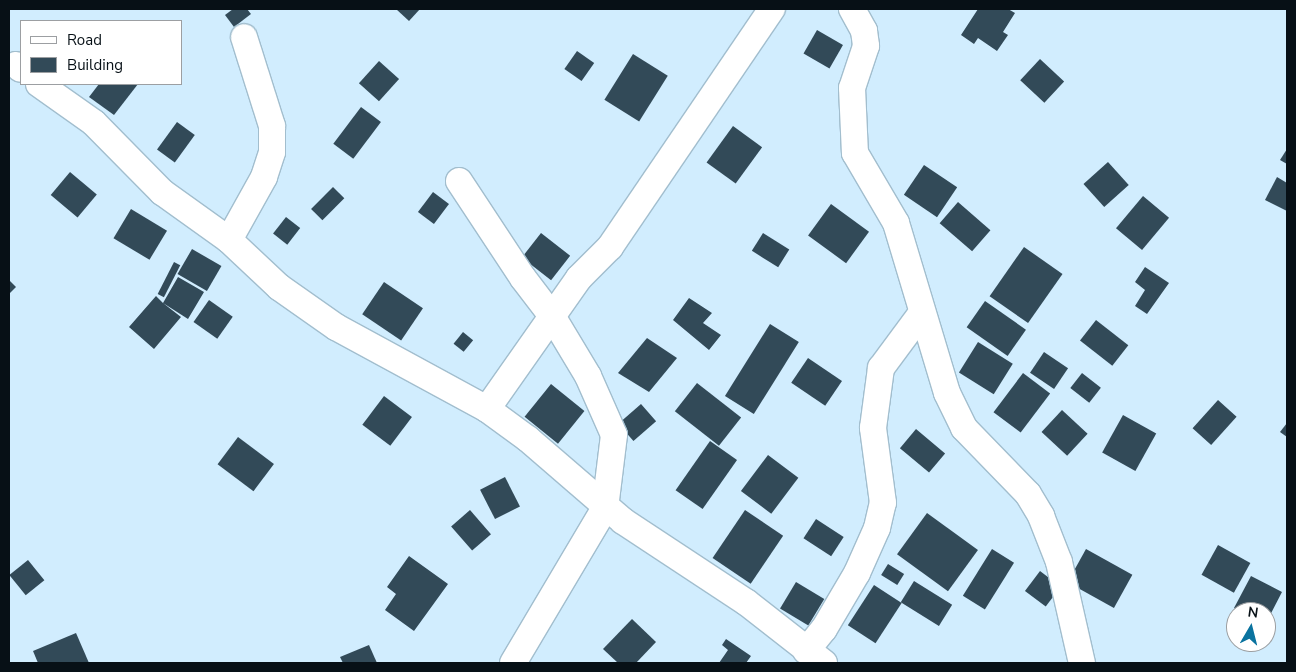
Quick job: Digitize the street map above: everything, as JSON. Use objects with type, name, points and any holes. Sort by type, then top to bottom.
[{"type":"street","points":[[487,410],[580,278],[610,247],[772,9]]},
{"type":"street","points":[[852,9],[864,31],[866,46],[852,88],[855,153],[896,223],[921,314],[946,393],[964,428],[1028,494],[1042,516],[1059,562],[1082,663]]},
{"type":"street","points":[[229,240],[264,177],[272,152],[272,126],[244,37]]},
{"type":"street","points":[[40,85],[94,123],[162,192],[229,240],[279,287],[336,327],[487,410],[528,439],[605,508],[746,602],[815,657],[824,629],[857,573],[877,528],[883,503],[873,428],[881,368],[921,314]]},
{"type":"street","points":[[459,181],[523,278],[552,316],[588,376],[614,435],[605,508],[513,663]]},
{"type":"building","points":[[233,9],[247,9],[251,14],[234,27],[225,15]]},
{"type":"building","points":[[396,9],[420,9],[409,21]]},
{"type":"building","points":[[978,9],[1008,9],[1015,13],[1003,32],[1008,35],[997,51],[978,38],[974,44],[961,35]]},
{"type":"building","points":[[817,30],[843,45],[829,68],[804,53]]},
{"type":"building","points":[[577,51],[594,63],[582,81],[564,69]]},
{"type":"building","points":[[633,54],[668,76],[639,122],[604,100]]},
{"type":"building","points":[[1040,59],[1064,82],[1044,103],[1020,80]]},
{"type":"building","points":[[379,61],[399,79],[379,101],[359,83]]},
{"type":"building","points":[[98,85],[137,85],[114,115],[89,97]]},
{"type":"building","points":[[361,107],[381,122],[353,159],[333,144]]},
{"type":"building","points":[[177,122],[195,135],[175,162],[157,150]]},
{"type":"building","points":[[733,126],[762,147],[736,184],[707,162]]},
{"type":"building","points":[[1287,149],[1287,164],[1280,160]]},
{"type":"building","points":[[1108,162],[1129,185],[1104,207],[1083,184]]},
{"type":"building","points":[[924,165],[957,187],[937,217],[904,195]]},
{"type":"building","points":[[70,172],[97,194],[78,217],[51,195]]},
{"type":"building","points":[[1277,177],[1287,183],[1287,211],[1265,200]]},
{"type":"building","points":[[333,187],[344,198],[322,220],[311,209]]},
{"type":"building","points":[[433,192],[449,204],[434,224],[418,212]]},
{"type":"building","points":[[1143,196],[1169,218],[1142,250],[1116,228]]},
{"type":"building","points":[[958,202],[990,230],[972,251],[940,223]]},
{"type":"building","points":[[831,204],[869,232],[846,263],[808,236]]},
{"type":"building","points":[[131,209],[167,231],[149,260],[113,238]]},
{"type":"building","points":[[286,217],[300,228],[287,245],[273,234]]},
{"type":"building","points":[[541,233],[570,256],[551,280],[522,257]]},
{"type":"building","points":[[763,233],[789,249],[778,267],[752,251]]},
{"type":"building","points":[[1024,247],[1063,274],[1028,323],[990,296]]},
{"type":"building","points":[[192,249],[221,266],[207,291],[178,274]]},
{"type":"building","points":[[174,262],[180,265],[164,297],[158,294]]},
{"type":"building","points":[[1145,267],[1169,283],[1147,314],[1135,306],[1145,290],[1135,282]]},
{"type":"building","points":[[178,277],[204,292],[188,319],[163,303]]},
{"type":"building","points":[[9,280],[16,287],[9,294]]},
{"type":"building","points":[[384,282],[423,308],[401,341],[362,314]]},
{"type":"building","points":[[156,296],[181,317],[154,349],[129,327]]},
{"type":"building","points":[[689,298],[712,313],[703,323],[721,335],[709,350],[673,320]]},
{"type":"building","points":[[209,300],[233,317],[217,339],[194,322]]},
{"type":"building","points":[[985,301],[1026,330],[1008,356],[967,327]]},
{"type":"building","points":[[1096,320],[1128,345],[1112,366],[1080,340]]},
{"type":"building","points":[[770,324],[799,342],[754,414],[725,396]]},
{"type":"building","points":[[463,332],[473,340],[464,352],[454,344]]},
{"type":"building","points":[[647,338],[677,358],[649,392],[618,373]]},
{"type":"building","points":[[978,342],[1013,364],[994,394],[959,373]]},
{"type":"building","points":[[1044,352],[1068,368],[1054,389],[1030,373]]},
{"type":"building","points":[[808,358],[842,381],[825,406],[791,383]]},
{"type":"building","points":[[1023,373],[1050,393],[1021,433],[994,412]]},
{"type":"building","points":[[1082,373],[1101,388],[1089,403],[1070,388]]},
{"type":"building","points":[[697,383],[741,417],[719,446],[675,411]]},
{"type":"building","points":[[551,384],[584,411],[558,444],[525,417]]},
{"type":"building","points":[[384,396],[412,417],[390,446],[362,425]]},
{"type":"building","points":[[1218,400],[1237,417],[1211,445],[1193,428]]},
{"type":"building","points":[[641,404],[656,421],[633,441],[618,424]]},
{"type":"building","points":[[1062,410],[1088,434],[1067,456],[1042,432]]},
{"type":"building","points":[[1123,415],[1156,433],[1135,471],[1102,453]]},
{"type":"building","points":[[1287,423],[1287,437],[1280,432]]},
{"type":"building","points":[[916,429],[945,453],[929,473],[900,448]]},
{"type":"building","points":[[238,437],[274,464],[253,491],[218,464]]},
{"type":"building","points":[[710,441],[737,460],[703,509],[676,490]]},
{"type":"building","points":[[768,455],[798,478],[771,514],[741,491]]},
{"type":"building","points":[[505,477],[520,506],[495,519],[480,490]]},
{"type":"building","points":[[470,510],[491,534],[472,551],[451,526]]},
{"type":"building","points":[[745,510],[783,536],[751,584],[713,558]]},
{"type":"building","points":[[927,513],[978,550],[948,591],[897,554]]},
{"type":"building","points":[[816,519],[844,537],[831,556],[803,538]]},
{"type":"building","points":[[1218,545],[1250,563],[1234,593],[1202,575]]},
{"type":"building","points":[[992,549],[1014,563],[985,609],[963,596]]},
{"type":"building","points":[[1086,549],[1132,575],[1114,608],[1068,582]]},
{"type":"building","points":[[409,556],[448,584],[414,631],[385,610],[396,594],[387,587]]},
{"type":"building","points":[[28,560],[44,580],[26,595],[9,575]]},
{"type":"building","points":[[888,564],[904,574],[897,585],[881,575]]},
{"type":"building","points":[[1040,571],[1061,587],[1046,607],[1025,591]]},
{"type":"building","points":[[1251,576],[1282,592],[1276,604],[1276,602],[1237,602]]},
{"type":"building","points":[[914,581],[952,605],[939,626],[901,602]]},
{"type":"building","points":[[796,582],[824,599],[808,626],[780,609]]},
{"type":"building","points":[[874,585],[902,603],[876,643],[848,625]]},
{"type":"building","points":[[632,619],[656,642],[636,663],[618,663],[603,649]]},
{"type":"building","points":[[76,633],[89,663],[38,663],[33,651]]},
{"type":"building","points":[[726,639],[751,656],[746,663],[719,663],[728,650],[722,645]]},
{"type":"building","points":[[369,645],[377,663],[343,663],[340,657]]}]
